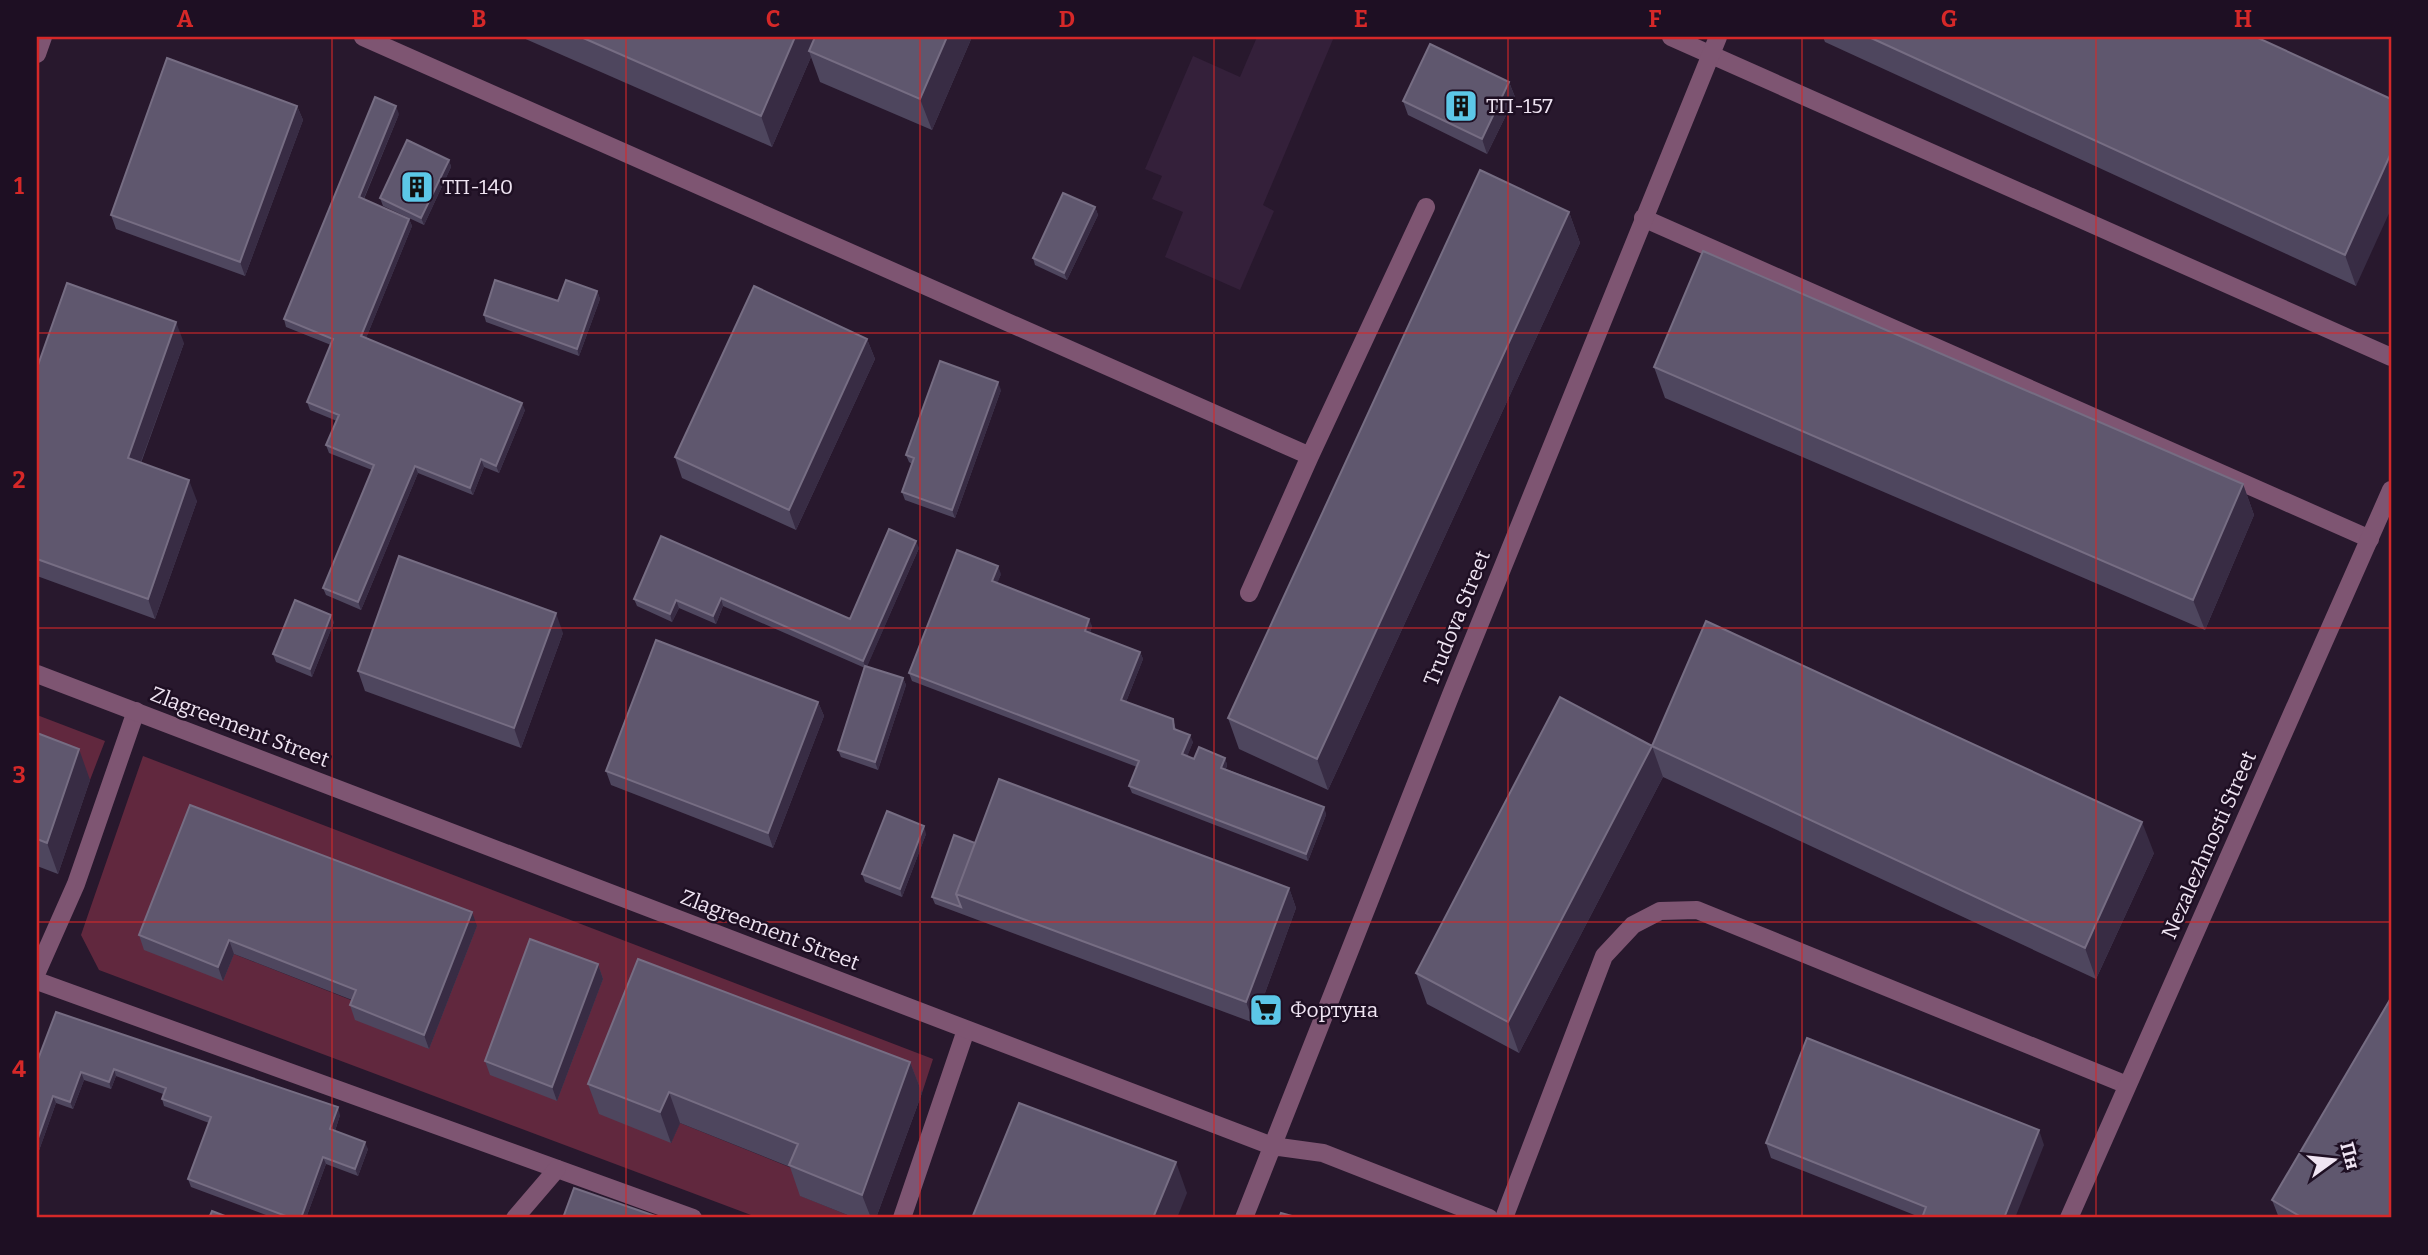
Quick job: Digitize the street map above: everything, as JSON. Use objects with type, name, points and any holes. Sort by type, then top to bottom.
[{"type":"street","points":[[37,54],[43,37]]},
{"type":"street","points":[[363,37],[1310,456]]},
{"type":"street","points":[[1671,37],[2391,357]]},
{"type":"street","name":"Trudova Street","points":[[1244,1218],[1643,218],[1718,37]]},
{"type":"street","points":[[1249,593],[1426,207]]},
{"type":"street","points":[[1643,218],[2370,539]]},
{"type":"street","name":"Nezalezhnosti Street","points":[[2069,1218],[2391,490]]},
{"type":"street","name":"Zlagreement Street","points":[[37,674],[1272,1146],[1323,1153],[1489,1218]]},
{"type":"street","points":[[37,972],[76,884],[136,711]]},
{"type":"street","points":[[1504,1218],[1604,956],[1633,925],[1660,911],[1697,910],[2127,1086]]},
{"type":"street","points":[[37,981],[693,1218]]},
{"type":"street","points":[[902,1218],[966,1030]]},
{"type":"street","points":[[515,1218],[557,1169]]},
{"type":"shaded area","points":[[1257,37],[1334,37],[1263,205],[1274,211],[1240,290],[1165,257],[1183,212],[1152,199],[1162,176],[1145,169],[1193,56],[1240,77]]},
{"type":"shaded area","points":[[37,715],[105,741],[90,780],[37,760]]},
{"type":"shaded area","points":[[143,756],[933,1059],[922,1093],[649,991],[671,1143],[680,1123],[809,1175],[801,1196],[855,1218],[759,1218],[99,970],[81,935]],"holes":[[[195,820],[429,1049],[361,1004],[234,954]]]},
{"type":"building","points":[[581,37],[795,37],[761,116]]},
{"type":"building","points":[[815,37],[947,37],[920,99],[809,51]]},
{"type":"building","points":[[1869,37],[2256,37],[2391,99],[2391,153],[2345,255]]},
{"type":"building","name":"ТП-157","points":[[1430,44],[1509,82],[1482,139],[1403,101]]},
{"type":"building","points":[[167,58],[297,106],[240,262],[111,215]]},
{"type":"building","points":[[375,97],[396,106],[359,197],[409,219],[361,336],[522,403],[496,466],[481,459],[470,488],[415,466],[358,602],[323,588],[374,465],[326,445],[339,415],[307,402],[333,339],[284,319]]},
{"type":"building","name":"ТП-140","points":[[407,140],[449,160],[421,218],[380,198]]},
{"type":"building","points":[[1480,170],[1569,212],[1317,759],[1228,718]]},
{"type":"building","points":[[1063,193],[1095,207],[1064,273],[1033,258]]},
{"type":"building","points":[[1703,251],[2243,484],[2193,600],[1654,367]]},
{"type":"building","points":[[495,280],[558,301],[566,280],[597,291],[577,349],[484,315]]},
{"type":"building","points":[[67,283],[176,322],[128,458],[189,480],[148,599],[37,559],[37,368]]},
{"type":"building","points":[[754,286],[867,339],[789,510],[675,457]]},
{"type":"building","points":[[940,361],[998,382],[952,510],[902,492],[914,458],[906,455]]},
{"type":"building","points":[[889,529],[916,541],[863,661],[721,598],[713,616],[676,600],[670,614],[634,599],[661,536],[850,619]]},
{"type":"building","points":[[957,550],[998,566],[992,581],[1089,619],[1085,631],[1140,652],[1121,700],[1173,719],[1174,729],[1190,735],[1182,754],[1194,759],[1199,747],[1225,758],[1221,768],[1324,807],[1306,854],[1129,786],[1139,761],[909,673]]},
{"type":"building","points":[[399,556],[556,613],[514,728],[358,671]]},
{"type":"building","points":[[295,600],[331,615],[310,669],[273,654]]},
{"type":"building","points":[[1706,621],[2142,822],[2085,948],[1652,746]]},
{"type":"building","points":[[656,640],[818,702],[768,833],[606,771]]},
{"type":"building","points":[[865,666],[903,678],[875,762],[838,750]]},
{"type":"building","points":[[1560,697],[1652,746],[1508,1022],[1416,973]]},
{"type":"building","points":[[37,733],[79,749],[47,843],[37,839]]},
{"type":"building","points":[[999,779],[1289,888],[1246,1002],[956,894]]},
{"type":"building","points":[[190,805],[472,912],[424,1035],[350,1005],[356,990],[229,940],[218,967],[139,935]]},
{"type":"building","points":[[887,811],[924,826],[900,889],[862,874]]},
{"type":"building","points":[[954,835],[975,843],[956,894],[961,907],[932,897]]},
{"type":"building","points":[[530,939],[598,964],[552,1087],[485,1061]]},
{"type":"building","points":[[638,959],[910,1062],[862,1195],[789,1165],[798,1144],[669,1092],[660,1112],[588,1084]]},
{"type":"building","points":[[2391,998],[2391,1218],[2303,1218],[2272,1200]]},
{"type":"building","points":[[56,1012],[338,1107],[330,1129],[365,1142],[355,1169],[323,1157],[301,1218],[291,1218],[188,1179],[211,1117],[162,1099],[166,1088],[114,1069],[109,1082],[81,1072],[70,1102],[53,1096],[37,1141],[37,1062]]},
{"type":"building","points":[[1807,1038],[2039,1130],[2004,1218],[1922,1218],[1926,1207],[1766,1143]]},
{"type":"building","points":[[1019,1103],[1176,1162],[1153,1218],[972,1218]]},
{"type":"building","points":[[574,1188],[661,1218],[563,1218]]},
{"type":"building","points":[[212,1211],[230,1218],[209,1218]]},
{"type":"building","points":[[1281,1213],[1299,1218],[1279,1218]]},
{"type":"place","name":"ТП-157","points":[[1461,106]]},
{"type":"place","name":"ТП-140","points":[[417,187]]},
{"type":"place","name":"Фортуна","points":[[1266,1010]]}]
